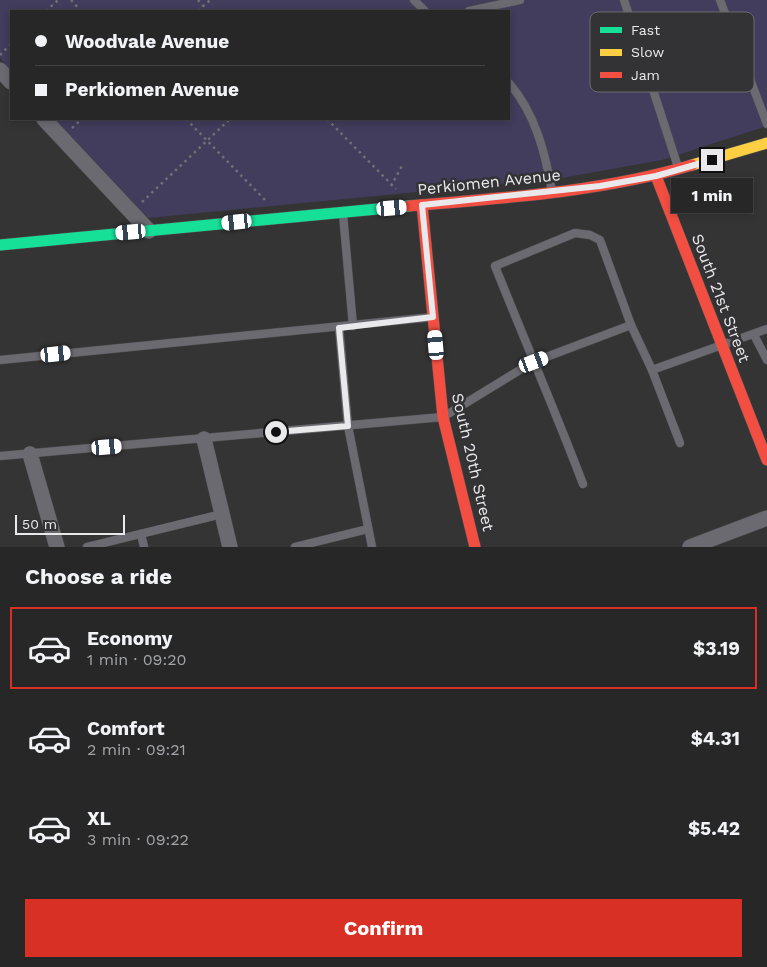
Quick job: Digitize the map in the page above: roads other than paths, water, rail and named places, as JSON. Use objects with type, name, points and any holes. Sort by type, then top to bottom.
[{"type":"main road","name":"Perkiomen Avenue","points":[[0,245],[552,193],[656,176],[767,143]]},
{"type":"main road","name":"South 21st Street","points":[[656,176],[767,460]]},
{"type":"main road","name":"South 20th Street","points":[[422,205],[443,417],[476,547]]},
{"type":"street","points":[[0,70],[10,81]]},
{"type":"street","points":[[45,120],[149,231]]},
{"type":"street","points":[[204,439],[230,547]]},
{"type":"street","points":[[30,454],[57,547]]},
{"type":"street","points":[[690,547],[767,518]]},
{"type":"lane","points":[[414,0],[424,10]]},
{"type":"lane","points":[[474,10],[520,0]]},
{"type":"lane","points":[[624,0],[628,12]]},
{"type":"lane","points":[[720,0],[725,12]]},
{"type":"lane","points":[[510,84],[522,97],[533,118],[548,170],[552,193]]},
{"type":"lane","points":[[754,90],[767,124]]},
{"type":"lane","points":[[654,92],[679,170]]},
{"type":"lane","points":[[342,212],[353,326]]},
{"type":"lane","points":[[583,484],[544,382],[495,266],[575,233],[590,235],[600,240],[631,325],[652,370],[680,443]]},
{"type":"lane","points":[[0,360],[339,328],[433,317]]},
{"type":"lane","points":[[0,456],[443,417],[534,362],[631,325]]},
{"type":"lane","points":[[339,328],[348,426],[372,547]]},
{"type":"lane","points":[[652,370],[722,347],[767,329]]},
{"type":"lane","points":[[754,335],[767,360]]},
{"type":"lane","points":[[87,547],[222,514]]},
{"type":"lane","points":[[295,547],[368,529]]},
{"type":"lane","points":[[141,534],[144,547]]}]
